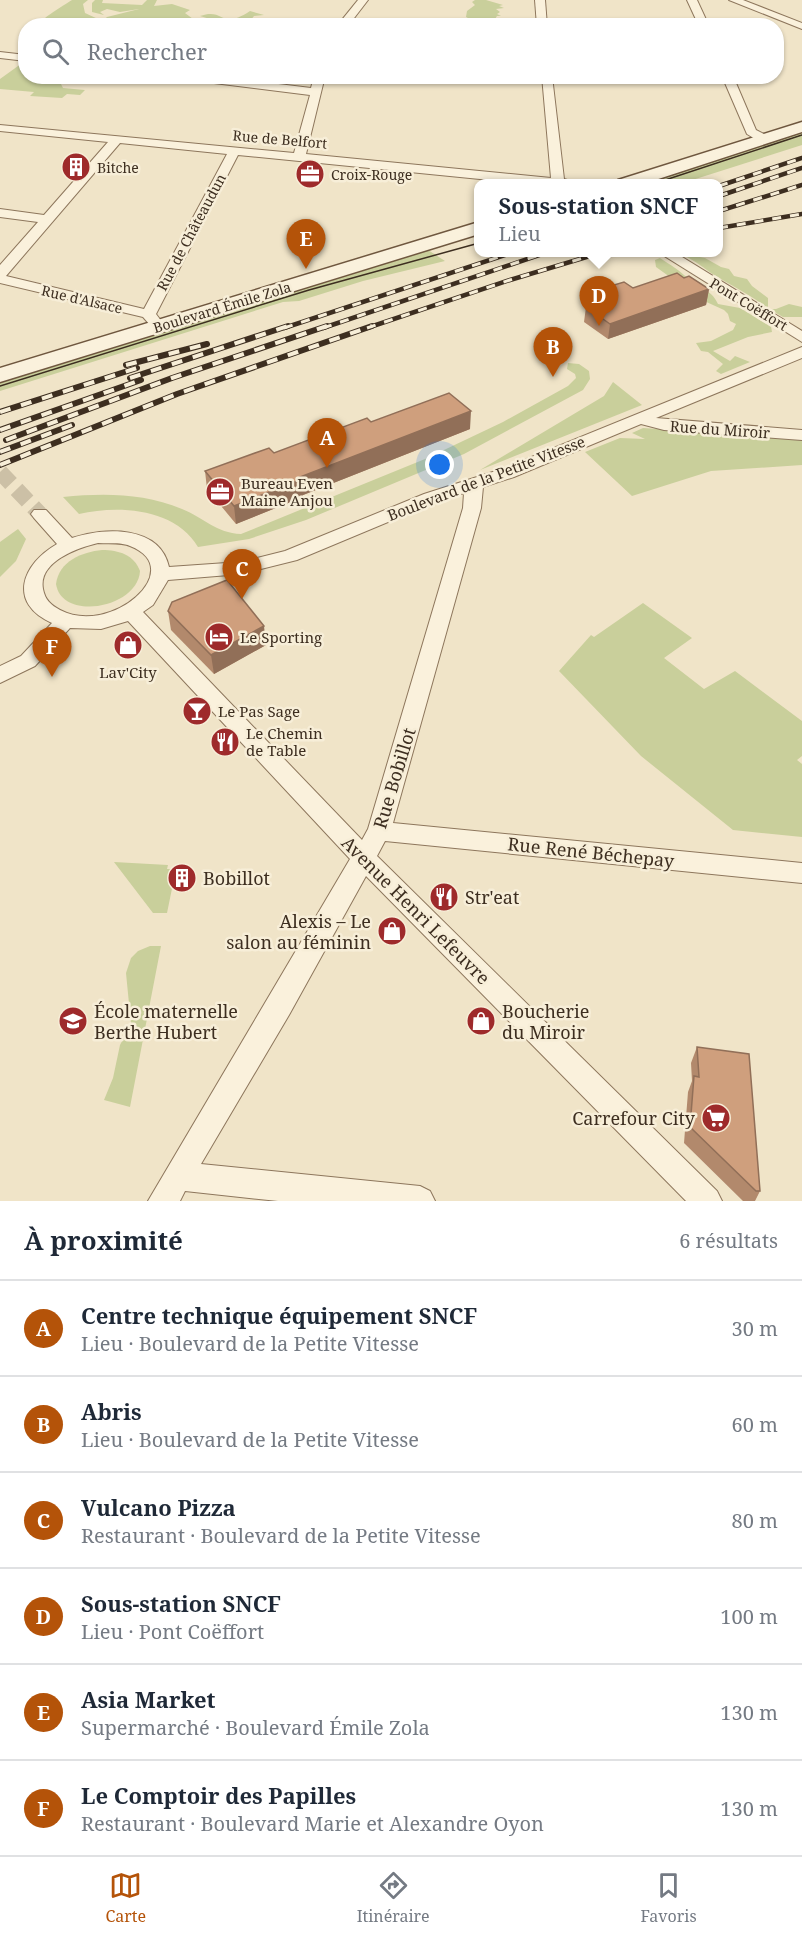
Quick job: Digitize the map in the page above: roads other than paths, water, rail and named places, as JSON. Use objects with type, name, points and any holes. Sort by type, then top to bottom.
[{"type":"main road","points":[[637,179],[802,127]]},
{"type":"main road","name":"Boulevard Émile Zola","points":[[0,375],[154,320],[474,229]]},
{"type":"street","points":[[348,18],[363,0]]},
{"type":"street","points":[[540,0],[541,18]]},
{"type":"street","points":[[692,0],[700,18]]},
{"type":"street","points":[[734,0],[781,18]]},
{"type":"street","points":[[784,19],[802,26]]},
{"type":"street","points":[[0,55],[18,57]]},
{"type":"street","points":[[249,84],[316,92]]},
{"type":"street","points":[[299,156],[318,84]]},
{"type":"street","points":[[549,84],[558,179]]},
{"type":"street","points":[[731,84],[752,132],[764,139]]},
{"type":"street","points":[[0,138],[5,129]]},
{"type":"street","name":"Rue de Belfort","points":[[5,129],[528,179]]},
{"type":"street","points":[[0,274],[117,139]]},
{"type":"street","name":"Rue de Châteaudun","points":[[154,320],[235,150]]},
{"type":"street","points":[[0,213],[47,219]]},
{"type":"street","name":"Pont Coëffort","points":[[672,257],[802,337]]},
{"type":"street","name":"Rue d'Alsace","points":[[0,279],[154,320]]},
{"type":"street","name":"Boulevard de la Petite Vitesse","points":[[162,574],[241,568],[290,556],[430,498],[474,485],[802,352]]},
{"type":"street","name":"Rue du Miroir","points":[[639,419],[664,425],[802,435]]},
{"type":"street","name":"Rue Bobillot","points":[[163,1201],[280,1006],[379,831],[472,508],[474,485]]},
{"type":"street","points":[[40,514],[68,545]]},
{"type":"street","points":[[98,537],[131,539],[154,552],[160,561],[162,574],[154,594],[131,612],[97,622],[66,620],[42,607],[34,593],[34,584],[44,563],[68,545],[98,537]]},
{"type":"street","name":"Avenue Henri Lefeuvre","points":[[131,612],[364,859],[707,1201]]},
{"type":"street","points":[[0,675],[28,661],[66,620]]},
{"type":"street","name":"Rue René Béchepay","points":[[379,831],[802,873]]},
{"type":"street","points":[[178,1176],[420,1201]]},
{"type":"tunnel","points":[[0,472],[40,514]]},
{"type":"tram line","points":[[668,179],[802,135]]},
{"type":"tram line","points":[[0,386],[309,290],[474,244]]},
{"type":"railway","points":[[723,185],[802,158]]},
{"type":"railway","points":[[723,195],[802,168]]},
{"type":"railway","points":[[723,210],[802,185]]},
{"type":"railway","points":[[723,227],[802,214]]},
{"type":"railway","points":[[284,328],[499,257]]},
{"type":"railway","points":[[323,328],[533,257]]},
{"type":"railway","points":[[367,328],[586,257]]},
{"type":"railway","points":[[130,378],[288,326]]},
{"type":"railway","points":[[6,440],[172,378],[327,326]]},
{"type":"railway","points":[[0,465],[177,394],[372,326]]},
{"type":"railway","points":[[126,365],[207,344]]},
{"type":"railway","points":[[0,412],[137,368]]},
{"type":"railway","points":[[0,430],[141,380]]},
{"type":"railway","points":[[0,452],[72,425]]},
{"type":"place","name":"Bitche","points":[[76,167]]},
{"type":"place","name":"Croix-Rouge","points":[[310,174]]},
{"type":"place","name":"Asia Market","points":[[306,269]]},
{"type":"place","name":"Sous-station SNCF","points":[[599,326]]},
{"type":"place","name":"Abris","points":[[553,377]]},
{"type":"place","name":"Centre technique équipement SNCF","points":[[327,468]]},
{"type":"place","name":"Bureau Even Maine Anjou","points":[[220,492]]},
{"type":"place","name":"Vulcano Pizza","points":[[242,599]]},
{"type":"place","name":"Le Sporting","points":[[219,637]]},
{"type":"place","name":"Lav'City","points":[[128,645]]},
{"type":"place","name":"Le Comptoir des Papilles","points":[[52,677]]},
{"type":"place","name":"Le Pas Sage","points":[[197,711]]},
{"type":"place","name":"Le Chemin de Table","points":[[225,742]]},
{"type":"place","name":"Bobillot","points":[[182,878]]},
{"type":"place","name":"Str'eat","points":[[444,897]]},
{"type":"place","name":"Alexis – Le salon au féminin","points":[[392,931]]},
{"type":"place","name":"École maternelle Berthe Hubert","points":[[73,1021]]},
{"type":"place","name":"Boucherie du Miroir","points":[[481,1021]]},
{"type":"place","name":"Carrefour City","points":[[716,1118]]}]
